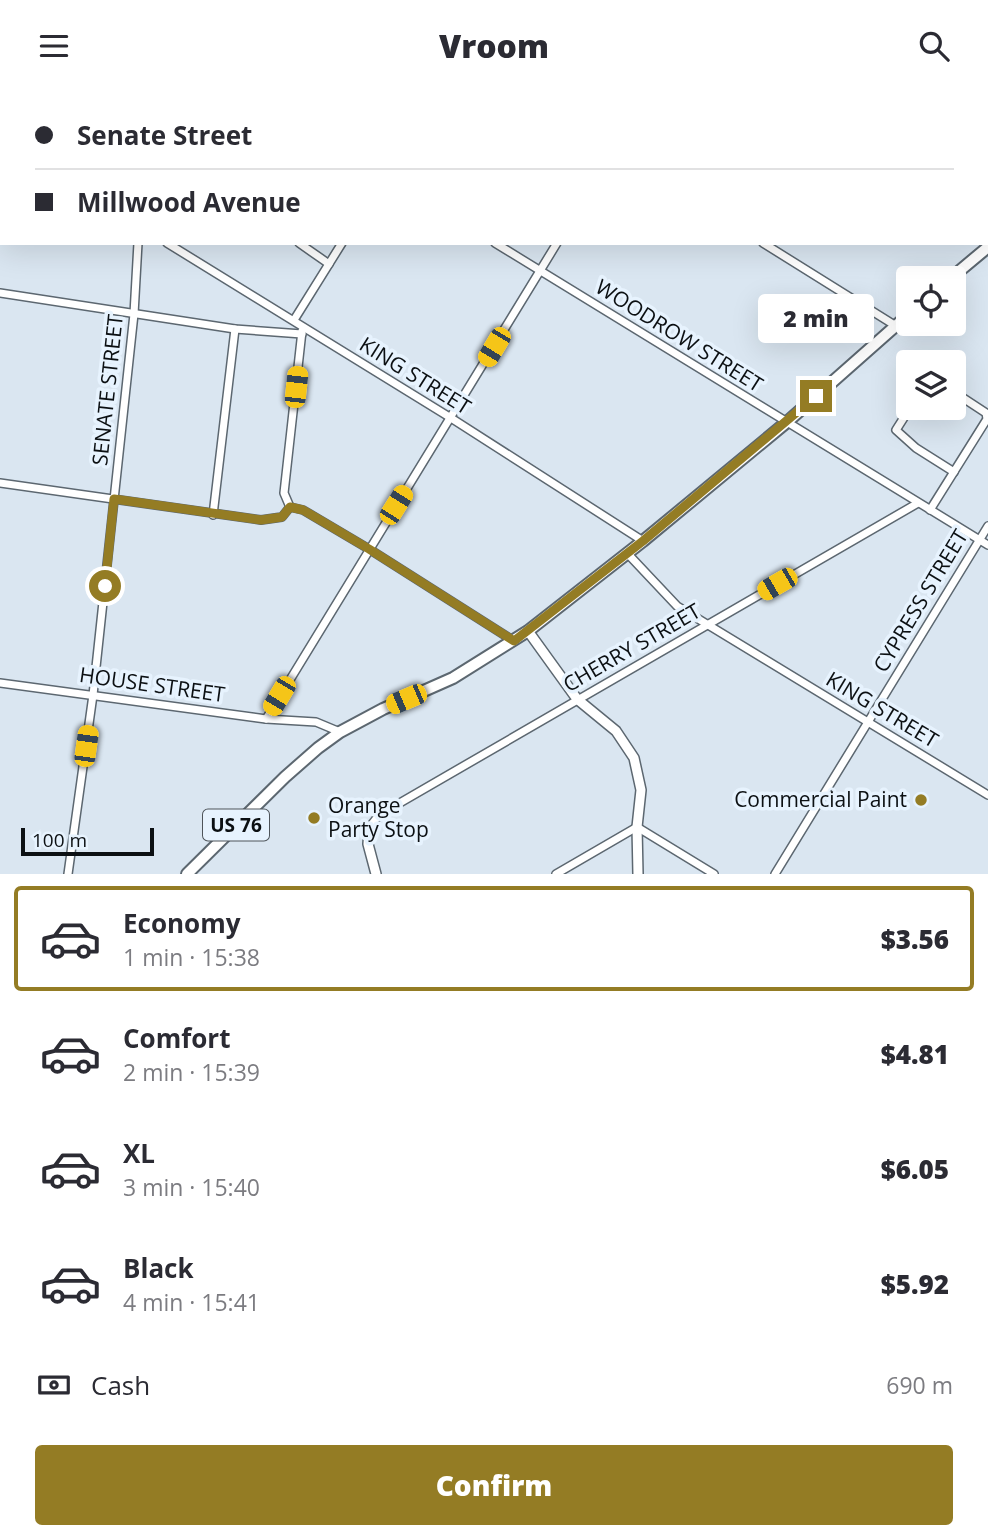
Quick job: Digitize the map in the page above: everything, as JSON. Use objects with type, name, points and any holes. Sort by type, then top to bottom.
[{"type":"main road","points":[[965,266],[988,247]]},
{"type":"main road","name":"US 76","points":[[187,874],[288,773],[340,732],[383,709],[453,678],[528,631],[643,541],[787,422],[896,326]]},
{"type":"street","name":"SENATE STREET","points":[[68,874],[93,695],[134,314],[138,245]]},
{"type":"street","name":"KING STREET","points":[[170,245],[451,418],[643,541]]},
{"type":"street","points":[[302,245],[329,264]]},
{"type":"street","points":[[290,507],[284,493],[302,334],[298,323],[341,245]]},
{"type":"street","name":"WOODROW STREET","points":[[498,245],[988,545]]},
{"type":"street","points":[[266,719],[556,245]]},
{"type":"street","points":[[768,245],[896,326]]},
{"type":"street","points":[[0,293],[235,329],[302,334]]},
{"type":"street","points":[[213,515],[235,329]]},
{"type":"street","points":[[930,510],[987,419],[986,412],[966,400]]},
{"type":"street","points":[[902,420],[896,429],[916,448],[954,472]]},
{"type":"street","points":[[0,483],[261,520],[282,517],[290,507]]},
{"type":"street","name":"CHERRY STREET","points":[[369,828],[379,815],[918,503]]},
{"type":"street","points":[[290,507],[303,510],[369,549],[514,641]]},
{"type":"street","name":"CYPRESS STREET","points":[[775,874],[988,526]]},
{"type":"street","name":"KING STREET","points":[[627,553],[677,607],[988,795]]},
{"type":"street","points":[[528,631],[577,699],[617,731],[634,758],[641,790],[637,827],[638,874]]},
{"type":"street","name":"HOUSE STREET","points":[[0,683],[266,719],[316,722],[340,732]]},
{"type":"street","points":[[556,874],[637,827]]},
{"type":"street","points":[[637,827],[714,874]]},
{"type":"street","points":[[369,828],[368,844],[376,874]]},
{"type":"place","name":"Commercial Paint","points":[[921,800]]},
{"type":"place","name":"Orange Party Stop","points":[[314,818]]},
{"type":"route","points":[[105,586],[114,499],[261,520],[282,517],[290,507],[303,510],[369,549],[514,641],[643,541],[816,396]]}]
